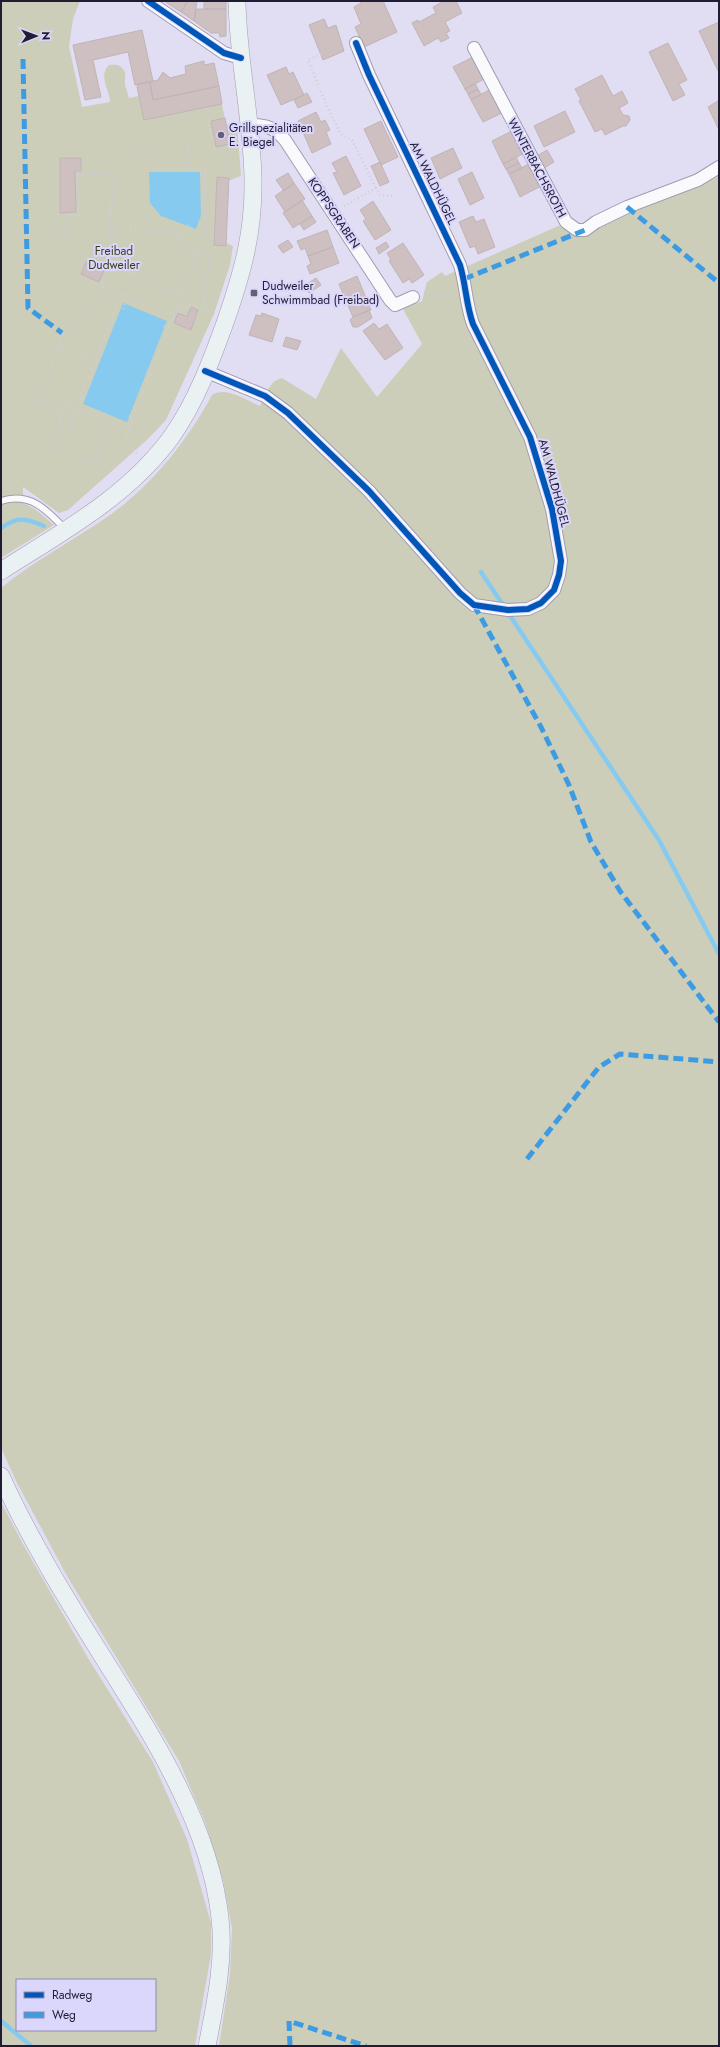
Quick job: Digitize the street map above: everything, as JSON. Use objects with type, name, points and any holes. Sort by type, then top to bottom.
[{"type":"main road","points":[[1,571],[66,530],[128,484],[158,453],[183,418],[205,371],[243,269],[248,248],[253,193],[252,150],[241,58],[237,1]]},
{"type":"main road","points":[[1,1476],[54,1579],[136,1710],[172,1772],[197,1829],[212,1879],[220,1918],[221,1953],[207,2046]]},
{"type":"street","points":[[148,1],[224,53],[241,58]]},
{"type":"street","name":"AM WALDHÜGEL","points":[[205,371],[265,396],[288,413],[369,491],[460,593],[474,605],[508,610],[528,609],[541,603],[554,590],[559,575],[561,561],[552,509],[530,437],[473,324],[468,311],[460,265],[369,75],[356,44]]},
{"type":"street","name":"WINTERBACHSROTH","points":[[474,48],[566,222],[577,230],[589,228],[596,222],[627,207],[698,180],[719,167]]},
{"type":"street","name":"KOPPSGRABEN","points":[[249,125],[267,126],[277,131],[294,153],[390,300],[395,305],[417,294]]},
{"type":"lane","points":[[1,501],[14,497],[24,498],[32,502],[66,530]]},
{"type":"path","points":[[321,54],[308,60],[341,134],[352,140],[380,195],[394,196]]},
{"type":"path","points":[[209,121],[214,148],[226,157],[226,177]]},
{"type":"path","points":[[25,123],[110,127]]},
{"type":"path","points":[[117,153],[129,149],[152,148],[169,140],[178,138],[185,142],[189,149],[190,168]]},
{"type":"path","points":[[135,452],[125,441],[128,431],[206,231],[205,168],[145,168],[145,184]]},
{"type":"path","points":[[26,433],[58,349],[62,333],[99,296],[110,267],[112,261],[111,215],[114,173],[78,175],[78,215]]},
{"type":"path","points":[[200,175],[205,175]]},
{"type":"path","points":[[333,212],[376,188]]},
{"type":"path","points":[[56,242],[56,233],[69,232],[69,215],[130,216],[132,275]]},
{"type":"path","points":[[148,216],[147,218],[155,231]]},
{"type":"path","points":[[179,239],[190,223]]},
{"type":"path","points":[[131,228],[147,233],[155,231],[170,233],[179,239],[189,251],[198,253],[213,253]]},
{"type":"path","points":[[202,309],[213,253],[216,246]]},
{"type":"path","points":[[110,267],[182,293]]},
{"type":"path","points":[[103,287],[174,314]]},
{"type":"path","points":[[113,423],[97,463],[60,448],[122,294]]},
{"type":"path","points":[[417,294],[466,296]]},
{"type":"path","points":[[123,309],[128,296]]},
{"type":"path","points":[[176,310],[181,312],[191,305],[212,313]]},
{"type":"path","points":[[164,326],[169,328]]},
{"type":"path","points":[[58,349],[84,359],[87,352],[97,356]]},
{"type":"path","points":[[98,352],[103,354]]},
{"type":"path","points":[[147,371],[151,373]]},
{"type":"path","points":[[80,398],[85,399]]},
{"type":"path","points":[[38,400],[64,411]]},
{"type":"path","points":[[49,449],[67,403],[76,409],[113,423],[134,435]]},
{"type":"path","points":[[129,416],[133,417]]},
{"type":"green space","name":"Freibad Dudweiler","points":[[1,1],[80,1],[73,19],[69,46],[82,107],[110,102],[104,78],[104,73],[109,65],[120,66],[125,72],[125,85],[129,98],[139,96],[138,84],[150,82],[153,100],[222,104],[226,125],[237,123],[241,176],[228,181],[226,243],[233,246],[230,265],[214,314],[166,420],[148,439],[68,510],[59,513],[23,487],[23,503],[35,509],[54,525],[1,558]]},
{"type":"green space","points":[[719,168],[719,2046],[219,2046],[230,1974],[232,1928],[223,1880],[205,1822],[179,1761],[67,1576],[17,1483],[1,1448],[1,588],[27,568],[110,515],[141,490],[168,461],[192,429],[212,395],[223,392],[230,393],[260,406],[271,385],[282,378],[316,399],[341,348],[377,397],[422,344],[403,309],[422,301],[427,282],[442,272],[445,276],[565,223],[577,230]]},
{"type":"green space","points":[[1,1502],[24,1546],[88,1658],[153,1762],[187,1839],[211,1923],[211,1954],[195,2046],[1,2046]]},
{"type":"water","points":[[149,172],[200,172],[201,216],[196,229],[161,216],[150,203]]},
{"type":"water","points":[[123,303],[167,321],[127,422],[83,404]]},
{"type":"building","points":[[164,1],[188,1],[181,12]]},
{"type":"building","points":[[188,1],[197,1],[194,21],[181,12]]},
{"type":"building","points":[[204,1],[226,1],[226,9],[204,9]]},
{"type":"building","points":[[360,1],[383,1],[397,32],[364,47],[355,27],[361,24],[354,7],[361,3]]},
{"type":"building","points":[[444,1],[456,1],[462,13],[445,22],[450,31],[446,33],[449,38],[441,42],[438,38],[424,46],[412,23],[418,20],[419,22],[436,13],[433,7]]},
{"type":"building","points":[[196,9],[226,9],[226,36],[220,37],[219,33],[211,33],[194,21]]},
{"type":"building","points":[[324,19],[328,28],[336,25],[344,51],[323,60],[309,25]]},
{"type":"building","points":[[719,22],[719,71],[718,71],[699,31]]},
{"type":"building","points":[[142,30],[153,81],[135,85],[128,52],[93,60],[101,97],[85,100],[73,45]]},
{"type":"building","points":[[668,43],[687,80],[679,84],[685,95],[673,101],[649,52]]},
{"type":"building","points":[[473,57],[484,79],[465,89],[453,67]]},
{"type":"building","points":[[204,61],[204,65],[214,63],[219,86],[153,100],[150,82],[158,80],[163,72],[170,78],[186,74],[185,66]]},
{"type":"building","points":[[286,67],[289,74],[293,72],[304,95],[281,105],[267,75]]},
{"type":"building","points":[[602,75],[613,96],[622,91],[628,103],[619,108],[623,115],[629,116],[630,120],[626,126],[605,135],[602,129],[595,132],[579,101],[581,100],[575,89]]},
{"type":"building","points":[[150,82],[153,100],[219,86],[222,104],[144,120],[137,87],[138,84]]},
{"type":"building","points":[[475,83],[478,89],[468,94],[465,89]]},
{"type":"building","points":[[478,89],[481,94],[471,100],[468,94]]},
{"type":"building","points":[[489,90],[502,113],[483,122],[471,100]]},
{"type":"building","points":[[307,93],[312,102],[298,108],[294,100]]},
{"type":"building","points":[[718,101],[719,103],[719,130],[708,107]]},
{"type":"building","points":[[565,111],[575,132],[544,147],[534,126]]},
{"type":"building","points":[[316,112],[321,122],[325,120],[330,130],[326,132],[331,144],[312,153],[298,121]]},
{"type":"building","name":"Grillspezialitäten E. Biegel","points":[[225,118],[230,144],[216,147],[211,121]]},
{"type":"building","points":[[381,121],[398,157],[381,165],[364,129]]},
{"type":"building","points":[[512,131],[523,154],[503,164],[492,141]]},
{"type":"building","points":[[453,148],[462,168],[440,179],[431,158]]},
{"type":"building","points":[[547,150],[554,162],[544,168],[537,156]]},
{"type":"building","points":[[346,156],[361,186],[344,195],[333,173],[337,172],[332,163]]},
{"type":"building","points":[[516,157],[519,163],[506,169],[503,164]]},
{"type":"building","points":[[60,158],[81,158],[81,171],[75,171],[76,212],[60,213]]},
{"type":"building","points":[[380,162],[389,182],[380,186],[371,166]]},
{"type":"building","points":[[519,163],[522,168],[509,174],[506,169]]},
{"type":"building","points":[[529,164],[541,186],[520,197],[509,174]]},
{"type":"building","points":[[472,172],[484,198],[470,205],[458,179]]},
{"type":"building","points":[[288,173],[294,183],[284,191],[276,180]]},
{"type":"building","points":[[217,177],[229,178],[226,246],[214,245]]},
{"type":"building","points":[[294,183],[305,199],[285,212],[275,196]]},
{"type":"building","points":[[302,200],[312,216],[293,228],[283,213]]},
{"type":"building","points":[[373,201],[391,230],[375,240],[363,221],[366,219],[360,210]]},
{"type":"building","points":[[312,216],[316,222],[304,230],[300,224]]},
{"type":"building","points":[[473,216],[476,222],[484,219],[495,247],[478,254],[475,246],[470,248],[459,222]]},
{"type":"building","points":[[327,230],[333,247],[308,256],[305,248],[301,250],[297,241]]},
{"type":"building","points":[[288,240],[293,247],[283,253],[278,246]]},
{"type":"building","points":[[386,242],[389,247],[379,254],[376,248]]},
{"type":"building","points":[[403,243],[424,275],[412,283],[409,279],[403,283],[389,261],[391,260],[387,253]]},
{"type":"building","points":[[333,247],[339,263],[310,274],[307,266],[311,264],[308,256]]},
{"type":"building","points":[[86,262],[104,270],[99,282],[81,274]]},
{"type":"building","points":[[357,276],[371,310],[353,317],[339,284]]},
{"type":"building","points":[[316,278],[321,285],[309,293],[304,286]]},
{"type":"building","points":[[191,307],[198,310],[191,330],[174,323],[178,313],[187,317]]},
{"type":"building","points":[[369,310],[372,318],[358,327],[353,327],[350,320],[353,317]]},
{"type":"building","points":[[262,313],[279,319],[272,342],[249,335],[256,315],[261,316]]},
{"type":"building","points":[[374,323],[379,329],[387,324],[403,348],[385,360],[363,331]]},
{"type":"building","points":[[286,337],[301,341],[297,350],[283,346]]},
{"type":"waterway","points":[[1,528],[17,520],[32,521],[44,526]]},
{"type":"waterway","points":[[481,572],[659,840],[719,954]]},
{"type":"waterway","points":[[1,2021],[31,2046]]},
{"type":"marked path","points":[[23,59],[28,308],[62,333]]},
{"type":"marked path","points":[[627,207],[719,283]]},
{"type":"marked path","points":[[464,279],[585,230]]},
{"type":"marked path","points":[[474,605],[541,727],[569,785],[591,842],[620,891],[719,1022]]},
{"type":"marked path","points":[[527,1159],[599,1067],[620,1054],[719,1062]]},
{"type":"marked path","points":[[290,2046],[289,2021],[366,2046]]},
{"type":"cycle path","points":[[148,1],[224,53],[241,58]]},
{"type":"cycle path","points":[[205,371],[265,396],[288,413],[369,491],[460,593],[474,605],[508,610],[528,609],[541,603],[554,590],[559,575],[561,561],[552,509],[530,437],[473,324],[460,265],[369,75],[356,43]]},
{"type":"place","name":"Grillspezialitäten E. Biegel","points":[[221,135]]},
{"type":"place","name":"Dudweiler Schwimmbad (Freibad)","points":[[254,293]]}]
